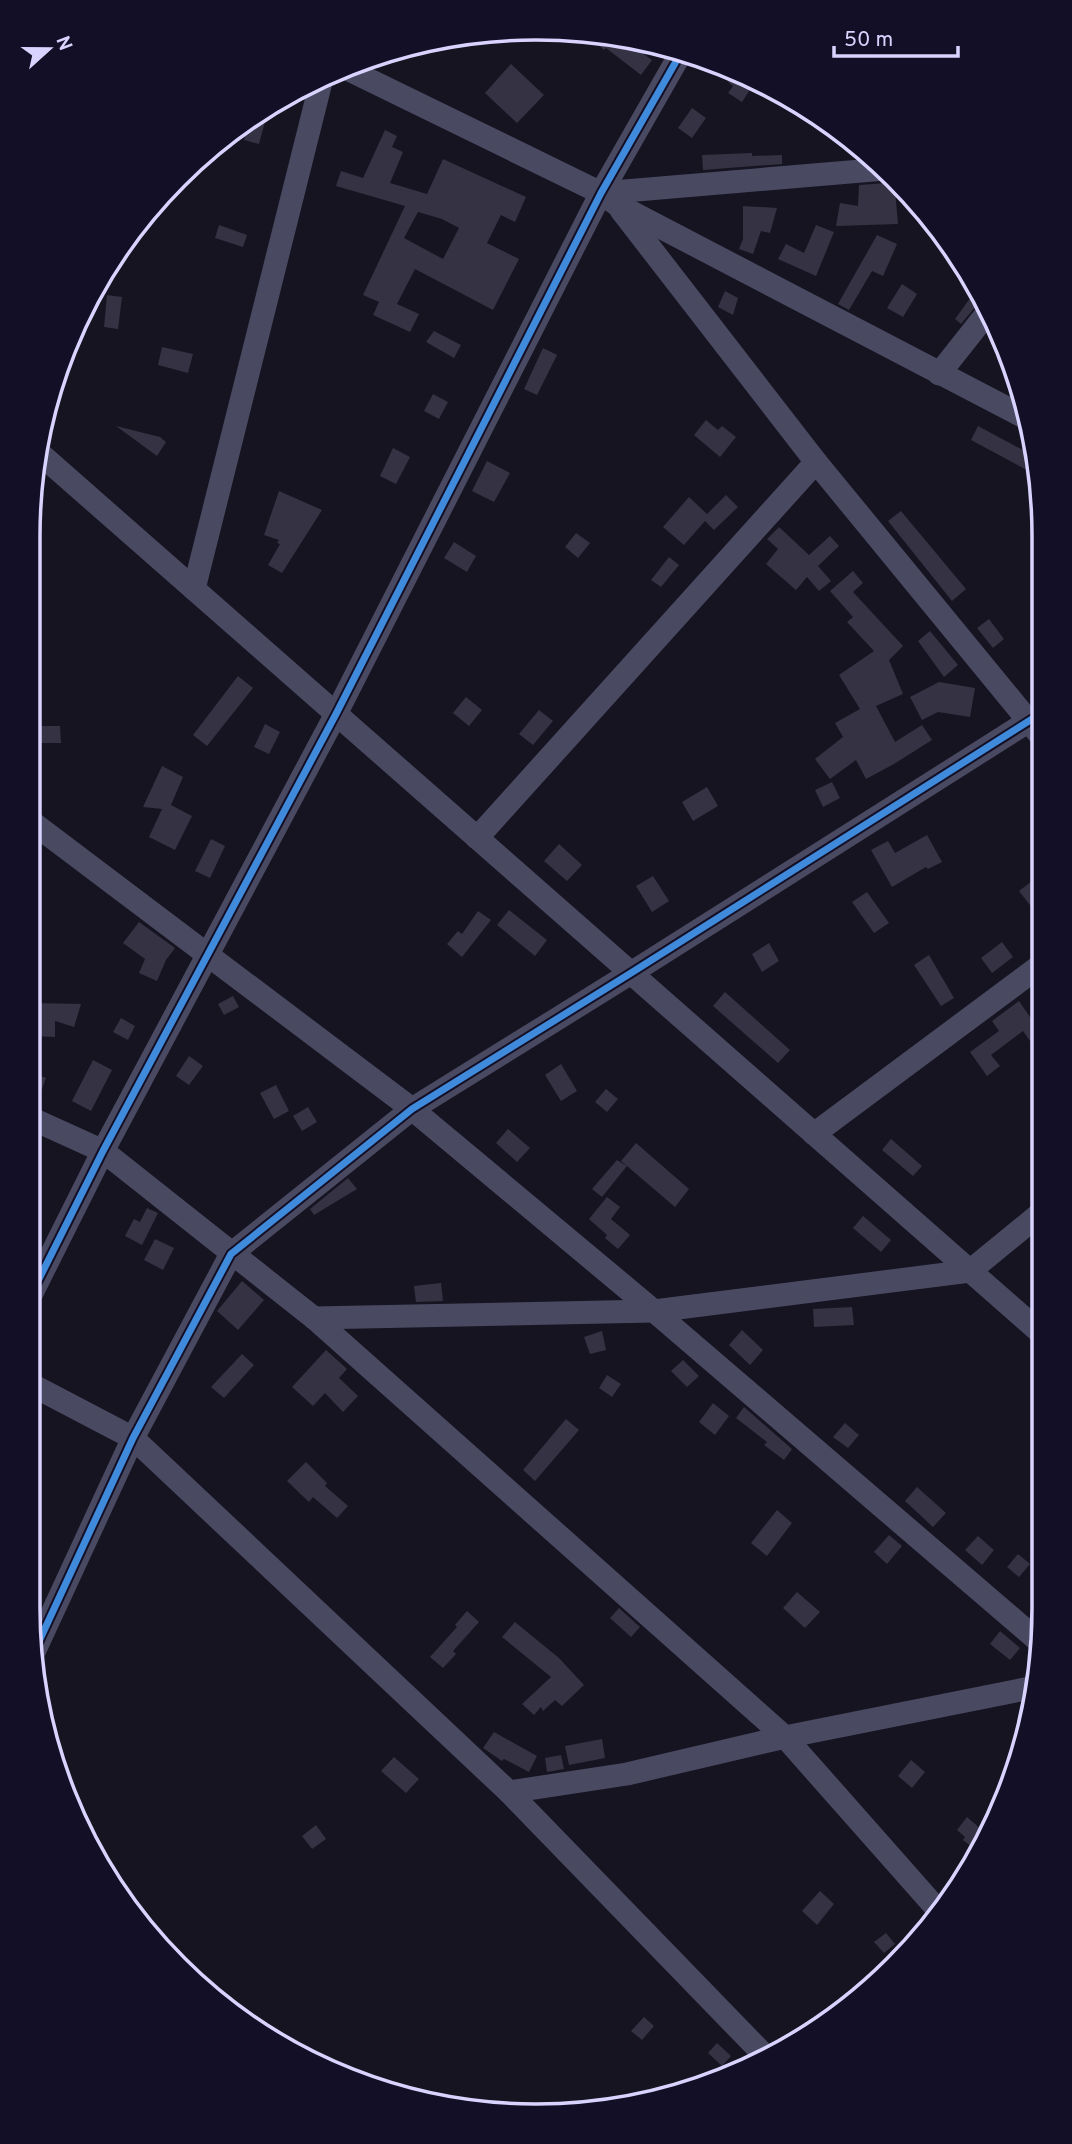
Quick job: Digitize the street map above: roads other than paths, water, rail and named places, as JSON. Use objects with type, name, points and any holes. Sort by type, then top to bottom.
[{"type":"street","points":[[40,1277],[103,1151],[609,198],[677,61]]},
{"type":"street","points":[[357,74],[609,198],[1016,413]]},
{"type":"street","points":[[194,589],[319,90]]},
{"type":"street","points":[[609,198],[871,170]]},
{"type":"street","points":[[609,198],[816,462],[1032,717]]},
{"type":"street","points":[[939,373],[982,319]]},
{"type":"street","points":[[46,460],[1032,1325]]},
{"type":"street","points":[[477,838],[816,462]]},
{"type":"street","points":[[41,1637],[133,1438],[231,1254],[412,1109],[1032,726]]},
{"type":"street","points":[[40,828],[412,1109],[654,1311],[1031,1635]]},
{"type":"street","points":[[814,1134],[1032,972]]},
{"type":"street","points":[[40,1122],[103,1151],[314,1318],[785,1737],[933,1904]]},
{"type":"street","points":[[314,1318],[654,1311],[970,1271],[1032,1220]]},
{"type":"street","points":[[40,1389],[133,1438],[509,1792],[760,2050]]},
{"type":"street","points":[[509,1792],[627,1774],[785,1737],[1025,1689]]}]
